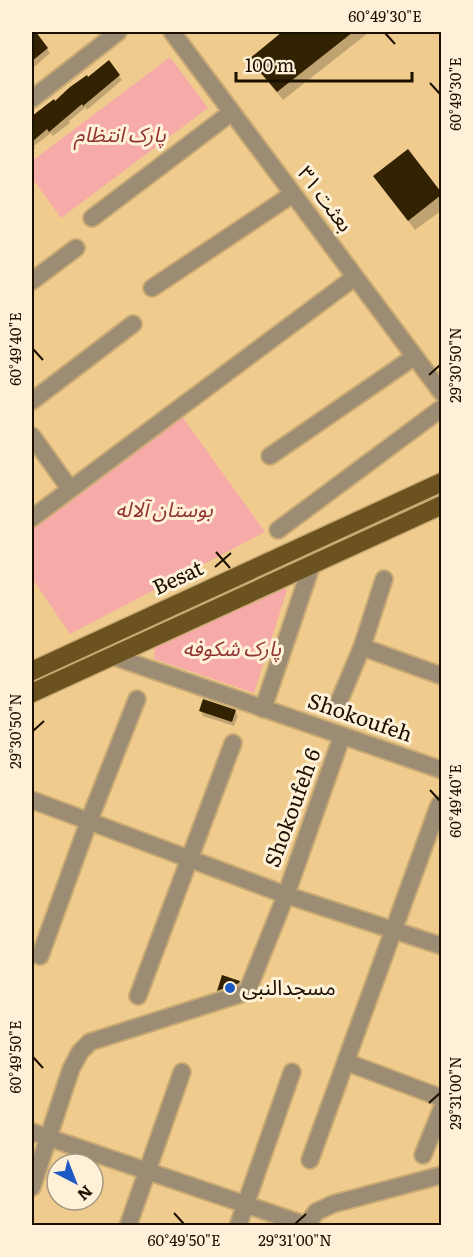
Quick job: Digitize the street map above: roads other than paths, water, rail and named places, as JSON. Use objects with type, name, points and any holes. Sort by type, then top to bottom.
[{"type":"main road","name":"Besat","points":[[32,671],[441,482]]},
{"type":"main road","name":"Besat","points":[[32,693],[441,505]]},
{"type":"street","points":[[32,99],[118,32]]},
{"type":"street","name":"بعثت ۳۱","points":[[172,32],[441,393]]},
{"type":"street","points":[[92,218],[232,112]]},
{"type":"street","points":[[152,288],[293,194]]},
{"type":"street","points":[[32,281],[75,248]]},
{"type":"street","points":[[32,518],[355,277]]},
{"type":"street","points":[[32,401],[133,324]]},
{"type":"street","points":[[270,456],[414,357]]},
{"type":"street","points":[[278,530],[441,408]]},
{"type":"street","points":[[32,436],[70,489]]},
{"type":"street","points":[[263,709],[312,564]]},
{"type":"street","points":[[338,704],[362,647],[384,579]]},
{"type":"street","points":[[362,647],[441,676]]},
{"type":"street","name":"Shokoufeh","points":[[112,656],[441,770]]},
{"type":"street","points":[[40,956],[89,821],[137,699]]},
{"type":"street","name":"Shokoufeh 6","points":[[48,1137],[71,1069],[80,1052],[90,1042],[247,992],[286,895],[342,736]]},
{"type":"street","points":[[138,996],[233,743]]},
{"type":"street","points":[[32,800],[286,895],[441,946]]},
{"type":"street","points":[[310,1160],[440,805]]},
{"type":"street","points":[[346,1062],[441,1098]]},
{"type":"street","points":[[128,1226],[182,1072]]},
{"type":"street","points":[[238,1226],[292,1072]]},
{"type":"street","points":[[423,1155],[441,1108]]},
{"type":"street","points":[[32,1132],[306,1225],[316,1212],[333,1204],[441,1174]]},
{"type":"street","points":[[32,1187],[48,1137]]},
{"type":"place","name":"مسجدالنبی","points":[[230,988]]},
{"type":"park label","name":"پارک انتظام","points":[[120,135]]},
{"type":"park label","name":"بوستان آلاله","points":[[164,510]]},
{"type":"park label","name":"پارک شکوفه","points":[[232,649]]}]
